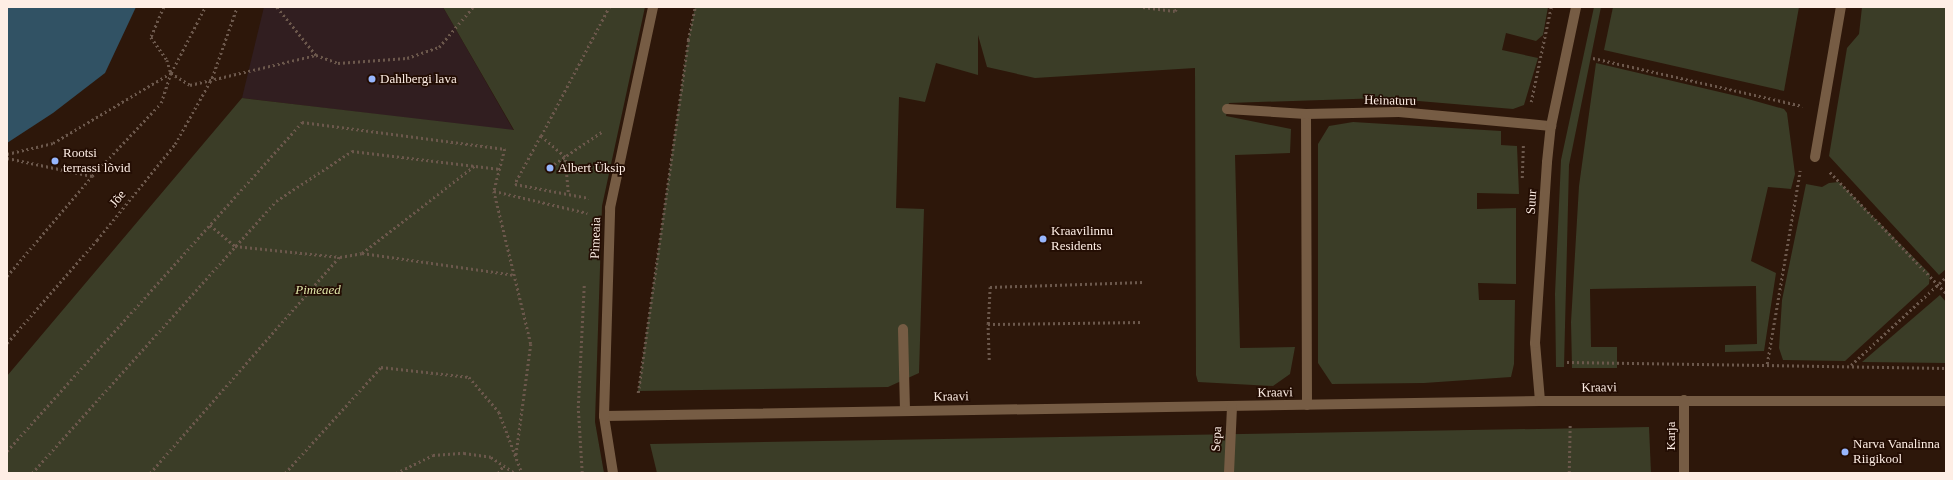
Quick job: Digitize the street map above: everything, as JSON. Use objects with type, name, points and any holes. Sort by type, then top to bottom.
[{"type":"street","name":"Pimeaia","points":[[613,473],[604,416],[610,208],[653,7]]},
{"type":"street","name":"Suur","points":[[1540,401],[1535,343],[1552,126],[1576,7]]},
{"type":"street","points":[[1816,157],[1841,7]]},
{"type":"street","name":"Heinaturu","points":[[1227,110],[1306,114],[1399,112],[1552,126]]},
{"type":"street","points":[[1306,114],[1307,405]]},
{"type":"street","points":[[903,329],[905,411]]},
{"type":"street","name":"Kraavi","points":[[604,416],[1540,401],[1570,402],[1684,400],[1729,403],[1946,401]]},
{"type":"street","name":"Karja","points":[[1684,400],[1684,473]]},
{"type":"street","name":"Sepa","points":[[1229,473],[1232,406]]},
{"type":"path","points":[[164,7],[151,36],[167,60],[171,73],[190,85],[212,78],[316,55]]},
{"type":"path","points":[[7,276],[92,176],[161,102],[171,73],[205,7]]},
{"type":"path","name":"Jõe","points":[[7,343],[97,240],[175,144],[212,78],[237,7]]},
{"type":"path","points":[[277,7],[316,55],[338,63],[407,58],[440,47],[473,7]]},
{"type":"path","points":[[589,198],[568,192],[515,184],[609,7]]},
{"type":"path","points":[[635,416],[695,7]]},
{"type":"path","points":[[694,11],[699,7]]},
{"type":"path","points":[[1143,7],[1175,12],[1177,7]]},
{"type":"path","points":[[1592,58],[1805,106]]},
{"type":"path","points":[[7,154],[52,143],[171,73]]},
{"type":"path","points":[[7,451],[302,122],[505,149],[494,191],[531,344],[516,457]]},
{"type":"path","points":[[554,164],[604,131]]},
{"type":"path","points":[[541,136],[566,157],[568,192]]},
{"type":"path","points":[[1767,364],[1804,147],[1816,157],[1946,293]]},
{"type":"path","points":[[32,473],[276,201],[352,151],[500,169]]},
{"type":"path","points":[[7,158],[92,176]]},
{"type":"path","points":[[362,253],[474,166]]},
{"type":"path","points":[[494,191],[587,214]]},
{"type":"path","points":[[210,225],[235,246],[340,257],[362,253],[514,274]]},
{"type":"path","points":[[150,473],[340,257]]},
{"type":"path","points":[[1850,366],[1946,277]]},
{"type":"path","points":[[989,360],[988,324],[990,287],[1144,282]]},
{"type":"path","points":[[988,324],[1143,322]]},
{"type":"path","points":[[1567,362],[1946,368]]},
{"type":"path","points":[[285,473],[381,367],[470,377],[499,412],[522,473]]},
{"type":"path","points":[[1569,473],[1570,402]]},
{"type":"path","points":[[578,408],[582,473]]},
{"type":"path","points":[[396,473],[433,455],[464,453],[491,457],[515,473]]},
{"type":"path","points":[[498,473],[504,465]]},
{"type":"shaded area","points":[[264,7],[443,7],[514,131],[242,98]]},
{"type":"green space","name":"Pimeaed","points":[[443,7],[645,7],[602,206],[595,422],[604,473],[7,473],[7,376],[242,98],[514,130]]},
{"type":"green space","points":[[695,7],[1548,7],[1543,35],[1536,41],[1506,33],[1502,50],[1538,58],[1524,105],[1513,109],[1383,98],[1229,103],[1226,116],[1291,129],[1290,153],[1235,155],[1240,348],[1295,347],[1290,374],[1273,386],[1198,382],[1196,375],[1195,68],[1035,78],[987,67],[978,35],[978,75],[936,63],[925,102],[899,97],[896,208],[924,209],[919,373],[888,387],[638,391],[688,40]]},
{"type":"green space","points":[[1594,7],[1601,7],[1569,165],[1564,367],[1556,367],[1555,294],[1561,160]]},
{"type":"green space","points":[[1613,7],[1799,7],[1784,91],[1604,50]]},
{"type":"green space","points":[[1862,7],[1946,7],[1946,269],[1939,275],[1829,156],[1847,48],[1859,34]]},
{"type":"green space","points":[[1596,63],[1741,97],[1784,109],[1787,113],[1795,174],[1791,189],[1768,187],[1751,261],[1776,273],[1764,351],[1725,352],[1725,345],[1757,344],[1756,286],[1590,289],[1591,347],[1617,347],[1617,368],[1572,368],[1571,322],[1579,186]]},
{"type":"green space","points":[[1353,122],[1501,131],[1501,145],[1517,146],[1519,194],[1477,193],[1477,209],[1516,208],[1516,284],[1478,283],[1479,300],[1515,300],[1514,364],[1511,377],[1424,383],[1332,384],[1318,363],[1318,144],[1329,126]]},
{"type":"green space","points":[[1839,182],[1930,274],[1929,284],[1845,361],[1783,360],[1779,348],[1782,300],[1806,184],[1822,187],[1829,183]]},
{"type":"green space","points":[[1940,295],[1946,302],[1946,363],[1862,362]]},
{"type":"green space","points":[[1649,427],[1651,473],[657,473],[650,444]]},
{"type":"water","points":[[7,7],[136,7],[105,73],[53,113],[7,143]]},
{"type":"place","name":"Dahlbergi lava","points":[[372,79]]},
{"type":"place","name":"Rootsi terrassi lõvid","points":[[55,161]]},
{"type":"place","name":"Albert Üksip","points":[[550,168]]},
{"type":"place","name":"Kraavilinnu Residents","points":[[1043,239]]},
{"type":"place","name":"Narva Vanalinna Riigikool","points":[[1845,452]]}]
